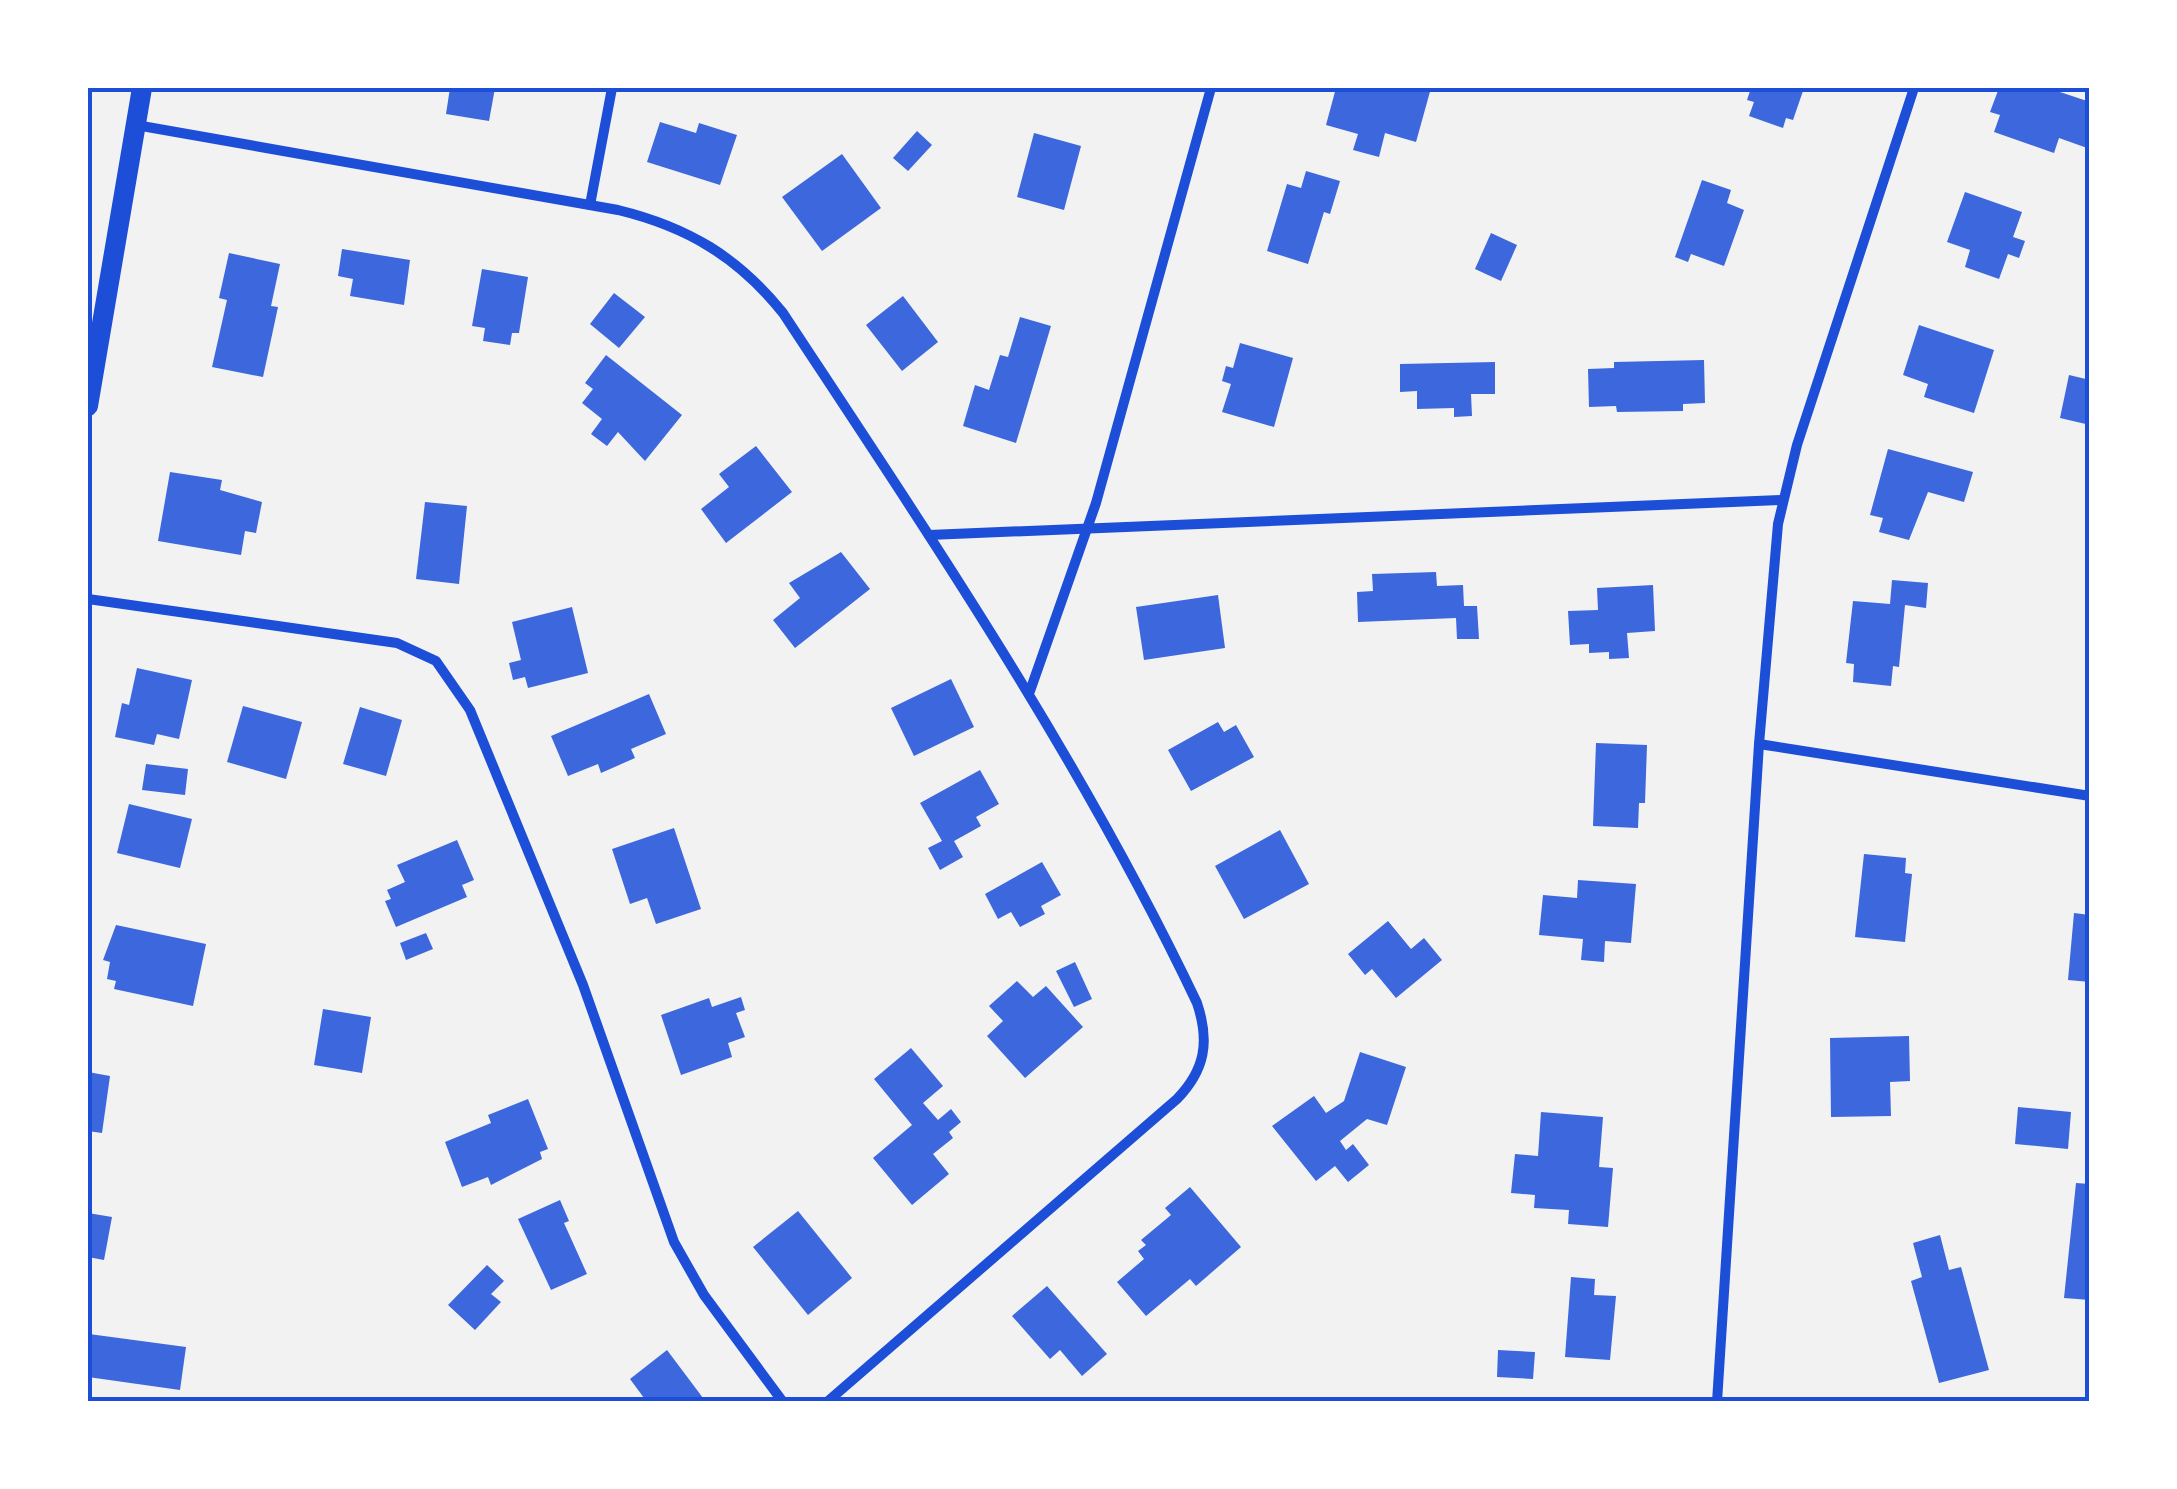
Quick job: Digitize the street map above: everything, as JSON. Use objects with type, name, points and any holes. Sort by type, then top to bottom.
[{"type":"main road","points":[[88,406],[142,88]]},
{"type":"street","points":[[590,205],[612,88]]},
{"type":"street","points":[[1030,691],[1090,525],[1211,88]]},
{"type":"street","points":[[1717,1402],[1759,744],[1782,500],[1914,88]]},
{"type":"street","points":[[136,125],[590,205],[683,230],[724,254],[756,281],[783,313],[1030,691],[1197,1003],[1205,1032],[1203,1059],[1176,1100],[827,1402]]},
{"type":"street","points":[[929,535],[1090,525],[1782,500]]},
{"type":"street","points":[[88,600],[378,639],[412,648],[445,670],[478,726],[568,948],[674,1242],[698,1286],[783,1402]]},
{"type":"street","points":[[1759,744],[2090,796]]},
{"type":"building","points":[[450,88],[495,88],[489,121],[446,114]]},
{"type":"building","points":[[1336,88],[1431,88],[1416,142],[1385,133],[1379,157],[1353,150],[1358,134],[1326,125]]},
{"type":"building","points":[[1751,88],[1804,88],[1793,120],[1786,118],[1783,128],[1749,116],[1754,102],[1747,100]]},
{"type":"building","points":[[1999,88],[2048,88],[2090,102],[2090,149],[2059,138],[2054,153],[1994,132],[2000,115],[1990,112]]},
{"type":"building","points":[[660,122],[696,133],[699,123],[737,135],[720,185],[647,162]]},
{"type":"building","points":[[917,131],[932,145],[908,171],[893,158]]},
{"type":"building","points":[[1034,133],[1081,146],[1064,210],[1017,197]]},
{"type":"building","points":[[842,154],[881,208],[822,251],[782,197]]},
{"type":"building","points":[[1306,171],[1340,181],[1330,214],[1324,212],[1308,264],[1267,251],[1287,184],[1301,188]]},
{"type":"building","points":[[1702,180],[1731,190],[1727,203],[1744,210],[1724,266],[1691,254],[1688,262],[1675,257]]},
{"type":"building","points":[[1965,192],[2022,212],[2013,237],[2025,241],[2019,258],[2008,254],[1999,279],[1965,267],[1970,250],[1947,242]]},
{"type":"building","points":[[1491,233],[1517,245],[1501,281],[1475,269]]},
{"type":"building","points":[[342,249],[410,260],[404,305],[350,296],[353,279],[338,276]]},
{"type":"building","points":[[229,253],[280,264],[271,306],[278,307],[263,377],[212,367],[227,300],[219,298]]},
{"type":"building","points":[[482,269],[528,277],[519,333],[512,333],[510,345],[483,341],[485,328],[472,326]]},
{"type":"building","points":[[614,293],[645,317],[619,348],[590,324]]},
{"type":"building","points":[[903,296],[938,342],[902,371],[866,325]]},
{"type":"building","points":[[1020,317],[1051,326],[1016,443],[963,426],[975,385],[989,390],[1000,355],[1008,357]]},
{"type":"building","points":[[1919,325],[1994,350],[1974,413],[1924,397],[1928,384],[1903,375]]},
{"type":"building","points":[[1240,343],[1293,358],[1274,427],[1222,412],[1231,384],[1222,381],[1226,366],[1233,368]]},
{"type":"building","points":[[606,355],[682,415],[645,461],[618,432],[607,446],[591,434],[602,419],[582,403],[593,389],[585,383]]},
{"type":"building","points":[[1704,360],[1705,403],[1683,404],[1683,411],[1617,412],[1616,406],[1589,407],[1588,369],[1614,368],[1614,362]]},
{"type":"building","points":[[1495,362],[1495,394],[1471,394],[1472,416],[1454,417],[1454,408],[1417,409],[1417,391],[1400,392],[1400,364]]},
{"type":"building","points":[[2069,375],[2090,380],[2090,425],[2060,418]]},
{"type":"building","points":[[756,446],[792,492],[726,543],[701,509],[729,487],[719,474]]},
{"type":"building","points":[[1888,449],[1973,472],[1964,502],[1928,492],[1909,540],[1879,532],[1883,518],[1870,515]]},
{"type":"building","points":[[170,472],[222,480],[220,490],[262,502],[256,533],[245,531],[241,555],[158,541]]},
{"type":"building","points":[[425,502],[467,506],[459,584],[416,579]]},
{"type":"building","points":[[841,552],[870,589],[795,648],[773,620],[800,598],[789,583]]},
{"type":"building","points":[[1436,572],[1437,586],[1463,585],[1464,606],[1477,606],[1479,639],[1457,639],[1456,618],[1358,622],[1357,592],[1373,591],[1372,574]]},
{"type":"building","points":[[1892,580],[1928,583],[1926,608],[1905,605],[1899,667],[1893,666],[1891,686],[1853,682],[1854,664],[1846,663],[1853,601],[1890,604]]},
{"type":"building","points":[[1653,585],[1655,631],[1627,633],[1629,658],[1609,659],[1609,652],[1589,653],[1589,644],[1570,645],[1568,611],[1598,610],[1597,588]]},
{"type":"building","points":[[1218,595],[1225,648],[1144,660],[1136,607]]},
{"type":"building","points":[[572,607],[588,673],[528,688],[525,677],[513,680],[509,663],[521,660],[512,622]]},
{"type":"building","points":[[137,668],[192,680],[179,739],[157,734],[154,745],[115,737],[122,703],[129,705]]},
{"type":"building","points":[[951,679],[974,727],[914,756],[891,708]]},
{"type":"building","points":[[649,694],[666,734],[631,749],[635,758],[601,773],[598,764],[568,776],[551,736]]},
{"type":"building","points":[[243,706],[302,722],[286,779],[227,762]]},
{"type":"building","points":[[360,707],[402,720],[386,776],[343,764]]},
{"type":"building","points":[[1218,722],[1224,732],[1236,725],[1254,757],[1191,791],[1168,750]]},
{"type":"building","points":[[1596,743],[1647,745],[1645,803],[1639,803],[1638,828],[1593,826]]},
{"type":"building","points":[[146,764],[188,769],[185,795],[142,790]]},
{"type":"building","points":[[980,770],[999,804],[976,817],[981,826],[954,841],[963,857],[940,870],[928,848],[942,841],[920,803]]},
{"type":"building","points":[[129,804],[192,819],[180,868],[117,853]]},
{"type":"building","points":[[674,828],[701,909],[656,924],[647,898],[630,904],[612,849]]},
{"type":"building","points":[[1280,830],[1309,884],[1244,919],[1215,866]]},
{"type":"building","points":[[457,840],[474,880],[462,885],[467,897],[396,927],[385,901],[391,899],[387,890],[405,882],[397,865]]},
{"type":"building","points":[[1864,854],[1906,858],[1905,873],[1912,874],[1905,942],[1855,937]]},
{"type":"building","points":[[1042,862],[1061,895],[1041,906],[1045,914],[1020,927],[1011,912],[998,919],[985,894]]},
{"type":"building","points":[[1578,880],[1636,884],[1631,943],[1605,941],[1604,962],[1581,960],[1583,939],[1539,935],[1543,895],[1577,898]]},
{"type":"building","points":[[2074,913],[2090,915],[2090,982],[2068,980]]},
{"type":"building","points":[[1388,921],[1411,949],[1424,938],[1442,960],[1396,998],[1372,969],[1365,975],[1348,954]]},
{"type":"building","points":[[116,925],[206,944],[193,1006],[114,989],[116,981],[107,979],[110,962],[103,960]]},
{"type":"building","points":[[426,933],[433,949],[406,960],[400,943]]},
{"type":"building","points":[[1075,962],[1092,999],[1074,1007],[1056,971]]},
{"type":"building","points":[[1017,981],[1033,997],[1046,986],[1083,1027],[1025,1078],[987,1036],[1003,1021],[989,1006]]},
{"type":"building","points":[[741,997],[745,1010],[736,1013],[745,1037],[728,1043],[732,1057],[681,1075],[661,1015],[709,998],[712,1007]]},
{"type":"building","points":[[323,1009],[371,1017],[362,1073],[314,1065]]},
{"type":"building","points":[[1909,1036],[1910,1081],[1890,1082],[1891,1116],[1831,1117],[1830,1038]]},
{"type":"building","points":[[911,1048],[943,1086],[923,1103],[938,1120],[951,1109],[961,1122],[949,1132],[953,1138],[933,1154],[949,1174],[912,1205],[873,1158],[912,1125],[874,1079]]},
{"type":"building","points":[[1360,1052],[1406,1067],[1387,1125],[1367,1119],[1340,1141],[1346,1150],[1353,1144],[1369,1165],[1348,1182],[1335,1166],[1316,1181],[1272,1126],[1314,1096],[1326,1113],[1344,1101]]},
{"type":"building","points":[[88,1072],[110,1076],[102,1133],[88,1131]]},
{"type":"building","points":[[528,1099],[548,1149],[540,1152],[542,1159],[491,1185],[488,1177],[462,1187],[445,1142],[491,1123],[488,1115]]},
{"type":"building","points":[[2018,1107],[2071,1112],[2068,1149],[2015,1144]]},
{"type":"building","points":[[1541,1112],[1603,1117],[1599,1167],[1613,1168],[1608,1227],[1568,1224],[1569,1210],[1534,1208],[1535,1195],[1511,1193],[1515,1154],[1538,1156]]},
{"type":"building","points":[[2076,1183],[2090,1184],[2090,1300],[2064,1298]]},
{"type":"building","points":[[1190,1187],[1241,1247],[1196,1286],[1190,1279],[1146,1316],[1117,1282],[1144,1259],[1138,1251],[1146,1245],[1141,1240],[1171,1215],[1165,1208]]},
{"type":"building","points":[[560,1200],[569,1221],[564,1223],[587,1274],[551,1290],[518,1219]]},
{"type":"building","points":[[798,1211],[852,1278],[808,1315],[753,1247]]},
{"type":"building","points":[[88,1213],[112,1217],[104,1260],[88,1257]]},
{"type":"building","points":[[1940,1235],[1949,1270],[1961,1267],[1989,1370],[1939,1383],[1911,1281],[1922,1277],[1913,1243]]},
{"type":"building","points":[[487,1265],[504,1281],[491,1294],[501,1302],[475,1330],[448,1305]]},
{"type":"building","points":[[1571,1277],[1595,1279],[1594,1295],[1616,1296],[1610,1360],[1565,1357]]},
{"type":"building","points":[[1047,1286],[1107,1354],[1082,1376],[1060,1350],[1050,1359],[1012,1316]]},
{"type":"building","points":[[89,1334],[186,1347],[180,1390],[88,1377]]},
{"type":"building","points":[[667,1350],[706,1402],[647,1402],[630,1379]]},
{"type":"building","points":[[1498,1350],[1535,1352],[1533,1379],[1497,1377]]}]
